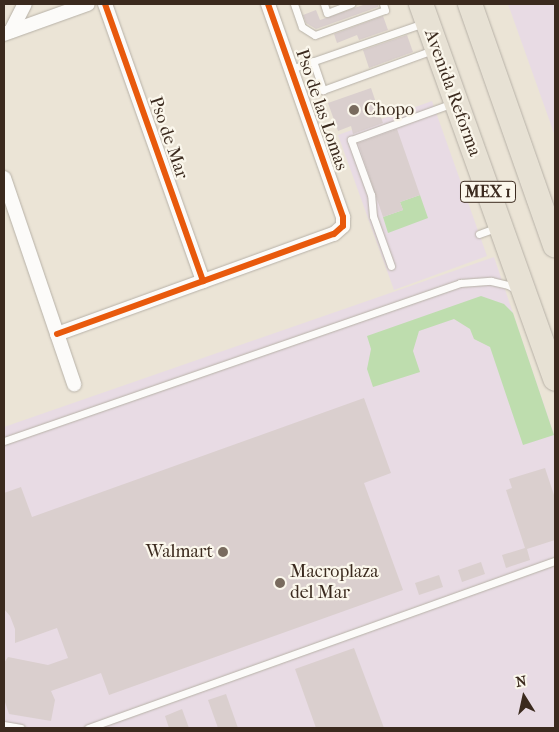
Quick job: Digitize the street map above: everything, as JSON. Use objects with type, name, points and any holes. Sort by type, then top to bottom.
[{"type":"highway","name":"MEX 1","points":[[470,4],[555,246]]},
{"type":"highway","name":"Avenida Reforma","points":[[424,13],[456,102],[490,230],[534,319],[555,379]]},
{"type":"street","points":[[7,33],[26,4]]},
{"type":"street","points":[[7,33],[88,4]]},
{"type":"street","name":"Pso de Mar","points":[[105,4],[203,281]]},
{"type":"street","name":"Pso de las Lomas","points":[[203,281],[334,234],[343,226],[343,217],[268,4]]},
{"type":"street","points":[[4,178],[74,384]]},
{"type":"street","points":[[57,334],[203,281]]},
{"type":"lane","points":[[294,4],[302,27],[315,35],[385,10],[383,4]]},
{"type":"lane","points":[[324,4],[327,13],[341,5]]},
{"type":"lane","points":[[291,69],[424,13]]},
{"type":"lane","points":[[313,61],[323,90],[436,48]]},
{"type":"lane","points":[[391,266],[373,216],[371,195],[351,140],[456,102]]},
{"type":"lane","points":[[4,442],[460,282],[491,281],[508,285],[520,292],[534,319]]},
{"type":"lane","points":[[88,728],[555,561]]},
{"type":"lane","points":[[4,725],[19,728]]},
{"type":"shaded area","points":[[508,4],[555,4],[555,136]]},
{"type":"shaded area","points":[[432,101],[487,256],[394,290],[338,135]]},
{"type":"shaded area","name":"Macroplaza del Mar","points":[[494,257],[555,437],[555,728],[4,728],[4,427]]},
{"type":"green space","points":[[420,195],[428,218],[388,233],[383,217],[403,210],[400,202]]},
{"type":"green space","points":[[481,296],[504,304],[513,313],[554,435],[523,445],[490,347],[474,339],[470,329],[454,319],[419,331],[413,351],[420,372],[373,387],[367,369],[371,349],[367,336]]},
{"type":"building","points":[[366,4],[378,4],[378,7],[316,29],[306,23],[303,15],[316,10],[320,20]]},
{"type":"building","points":[[383,16],[388,30],[359,40],[357,35],[337,43],[334,34]]},
{"type":"building","points":[[407,35],[413,52],[369,68],[363,50]]},
{"type":"building","name":"Chopo","points":[[371,88],[383,123],[353,134],[351,126],[338,131],[328,103]]},
{"type":"building","points":[[397,129],[420,195],[400,202],[403,210],[383,217],[358,143]]},
{"type":"building","name":"Walmart","points":[[364,398],[391,473],[364,483],[403,590],[109,695],[101,673],[51,691],[55,700],[51,721],[9,714],[4,699],[4,663],[8,657],[48,665],[68,658],[57,628],[15,643],[15,629],[10,616],[4,609],[4,493],[21,487],[32,517]]},
{"type":"building","points":[[545,468],[555,498],[555,540],[527,549],[530,560],[506,568],[502,555],[525,548],[506,490],[512,488],[509,479]]},
{"type":"building","points":[[481,562],[485,574],[462,582],[458,570]]},
{"type":"building","points":[[439,575],[443,587],[419,595],[415,583]]},
{"type":"building","points":[[354,648],[384,728],[316,728],[295,669]]},
{"type":"building","points":[[226,694],[238,728],[218,728],[208,700]]},
{"type":"building","points":[[182,709],[189,728],[169,728],[165,716]]},
{"type":"cycle path","points":[[105,4],[203,281]]},
{"type":"cycle path","points":[[57,334],[334,234],[343,226],[343,217],[268,4]]},
{"type":"place","name":"Chopo","points":[[354,110]]},
{"type":"place","name":"Walmart","points":[[223,552]]},
{"type":"place","name":"Macroplaza del Mar","points":[[280,583]]}]
